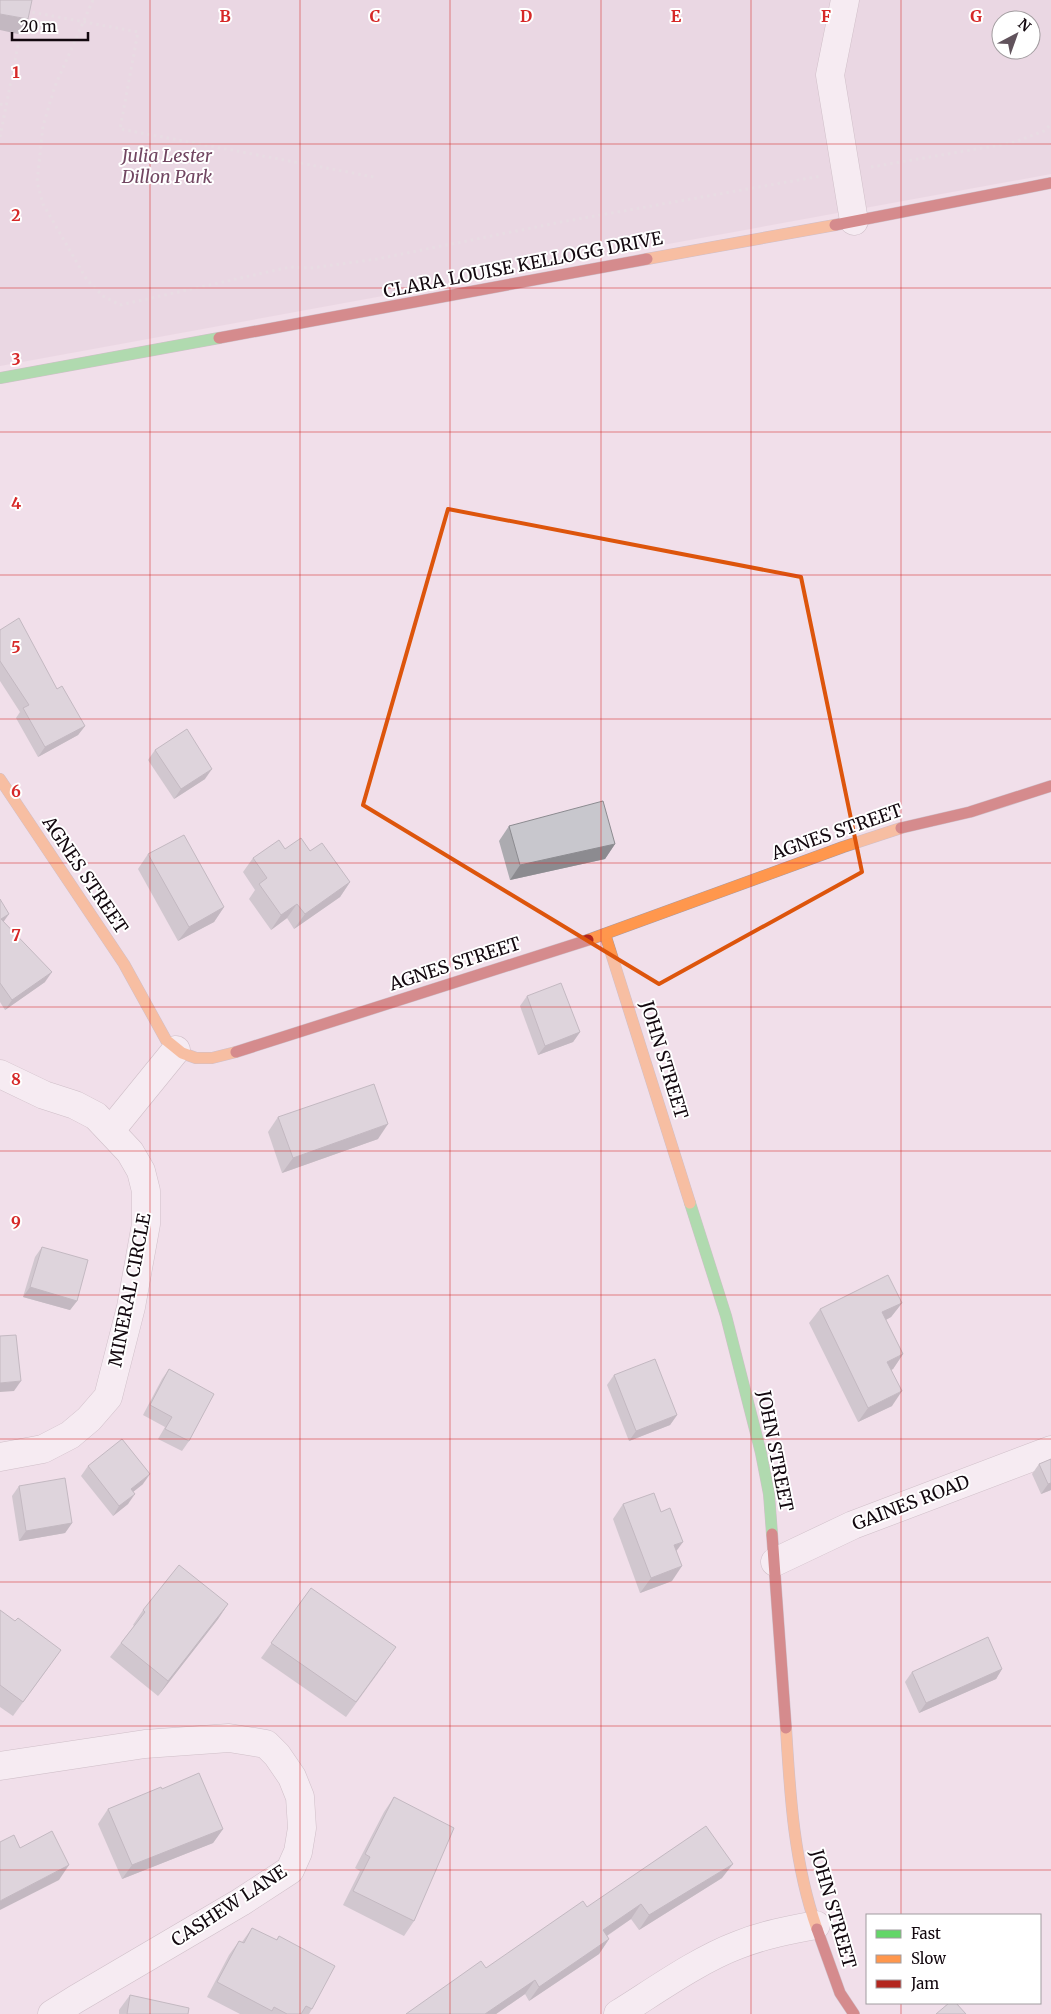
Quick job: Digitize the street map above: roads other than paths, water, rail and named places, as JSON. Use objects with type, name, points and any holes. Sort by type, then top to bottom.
[{"type":"street","points":[[845,0],[830,75],[854,221]]},
{"type":"street","name":"CLARA LOUISE KELLOGG DRIVE","points":[[0,378],[854,221],[1051,182]]},
{"type":"street","name":"AGNES STREET","points":[[0,779],[124,964],[166,1040],[188,1058],[211,1058],[232,1054],[605,934],[851,844],[901,828],[970,812],[1051,786]]},
{"type":"street","name":"JOHN STREET","points":[[605,934],[726,1316],[761,1453],[769,1494],[791,1805],[799,1866],[816,1925],[840,1993],[854,2014]]},
{"type":"street","points":[[111,1130],[176,1050]]},
{"type":"street","name":"MINERAL CIRCLE","points":[[0,1074],[44,1095],[74,1104],[96,1116],[130,1152],[141,1171],[146,1191],[146,1224],[131,1307],[108,1397],[89,1419],[70,1435],[43,1449],[0,1458]]},
{"type":"street","name":"GAINES ROAD","points":[[775,1562],[852,1524],[1051,1450]]},
{"type":"street","name":"CASHEW LANE","points":[[0,1766],[145,1744],[229,1738],[266,1744],[277,1755],[292,1777],[300,1797],[302,1828],[298,1852],[290,1870],[241,1902],[76,1998],[52,2014]]},
{"type":"street","points":[[618,2014],[713,1956],[737,1945],[773,1933],[816,1925]]},
{"type":"park label","name":"Julia Lester Dillon Park","points":[[167,166]]}]
